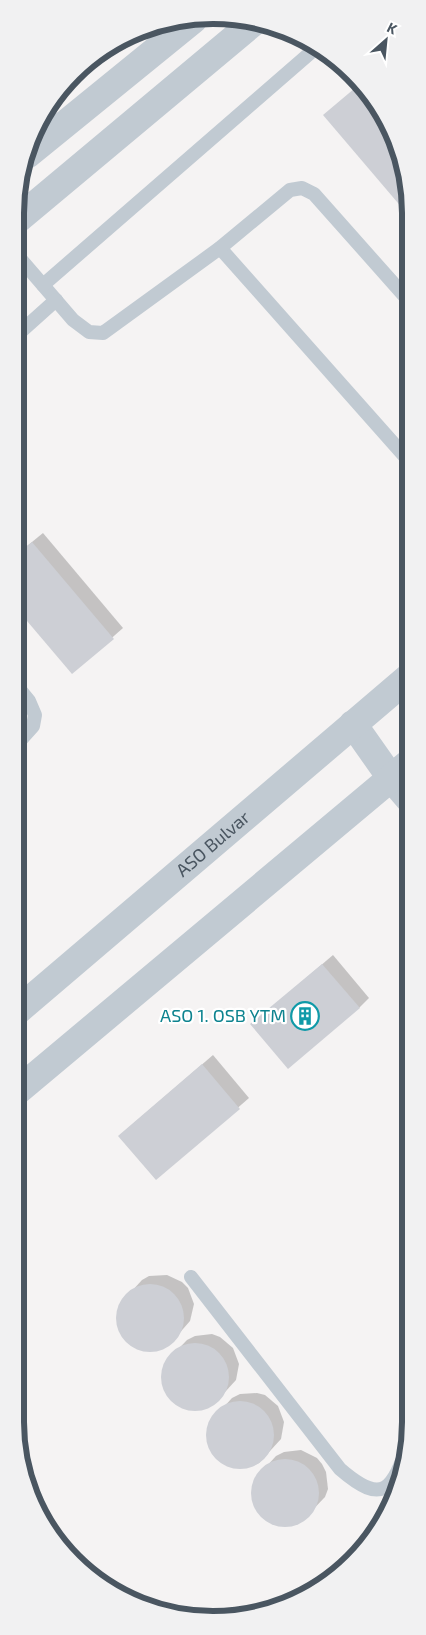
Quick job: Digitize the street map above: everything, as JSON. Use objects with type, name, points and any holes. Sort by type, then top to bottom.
[{"type":"street","points":[[35,149],[187,25]]},
{"type":"street","points":[[24,214],[249,27]]},
{"type":"street","name":"ASO Bulvar","points":[[24,1005],[353,724],[402,688]]},
{"type":"street","points":[[24,1086],[400,770],[353,724]]},
{"type":"lane","points":[[43,286],[312,52]]},
{"type":"lane","points":[[24,263],[73,320],[89,332],[103,334],[220,248],[290,190],[302,188],[314,194],[402,293]]},
{"type":"lane","points":[[220,248],[402,453]]},
{"type":"lane","points":[[24,327],[56,300]]},
{"type":"lane","points":[[24,695],[36,715],[32,726],[24,736]]},
{"type":"lane","points":[[191,1277],[340,1469],[356,1483],[378,1490],[388,1487],[393,1481]]},
{"type":"building","points":[[355,88],[377,118],[388,141],[399,176],[402,208],[323,115]]},
{"type":"building","points":[[32,542],[114,639],[72,674],[24,617],[24,548]]},
{"type":"building","name":"ASO 1. OSB YTM","points":[[322,964],[360,1008],[288,1069],[250,1024]]},
{"type":"building","points":[[202,1064],[240,1109],[156,1180],[118,1136]]},
{"type":"building","points":[[150,1284],[163,1287],[174,1294],[181,1305],[184,1318],[181,1331],[174,1342],[163,1349],[150,1352],[137,1349],[126,1342],[119,1331],[116,1318],[119,1305],[126,1294],[137,1287]]},
{"type":"building","points":[[195,1343],[208,1346],[219,1353],[226,1364],[229,1377],[226,1390],[219,1401],[208,1408],[195,1411],[182,1408],[171,1401],[164,1390],[161,1377],[164,1364],[171,1353],[182,1346]]},
{"type":"building","points":[[240,1401],[253,1404],[264,1411],[271,1422],[274,1435],[271,1448],[264,1459],[253,1466],[240,1469],[227,1466],[216,1459],[209,1448],[206,1435],[209,1422],[216,1411],[227,1404]]},
{"type":"building","points":[[285,1459],[298,1462],[309,1469],[316,1480],[319,1493],[316,1506],[309,1517],[298,1524],[285,1527],[272,1524],[261,1517],[254,1506],[251,1493],[254,1480],[261,1469],[272,1462]]},
{"type":"place","name":"ASO 1. OSB YTM","points":[[305,1016]]}]
